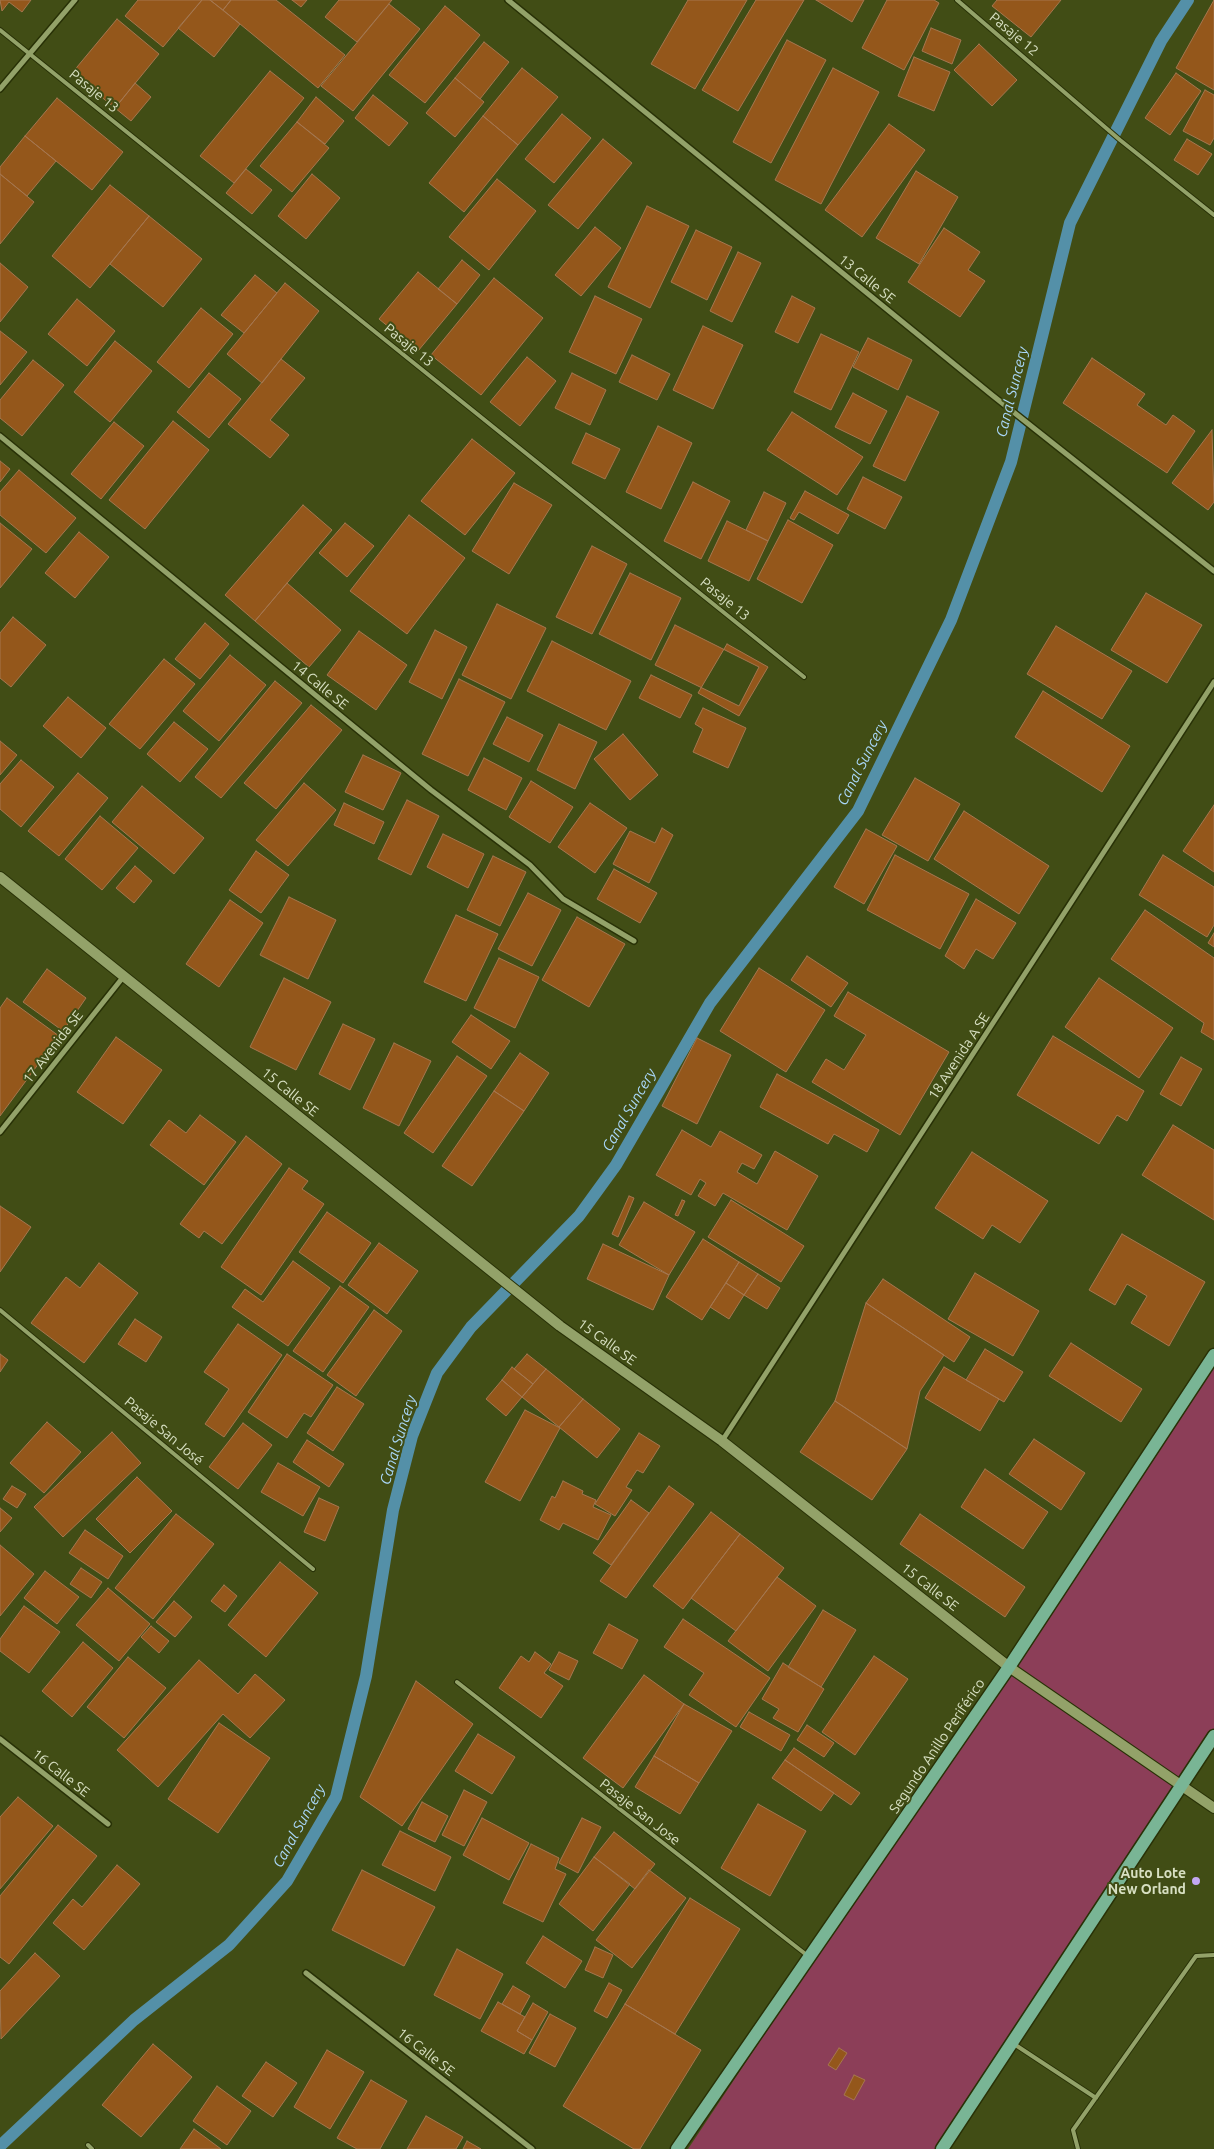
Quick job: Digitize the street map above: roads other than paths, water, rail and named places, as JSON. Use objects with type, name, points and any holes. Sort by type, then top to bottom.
[{"type":"main road","name":"Segundo Anillo Periférico","points":[[677,2149],[805,1961],[810,1959],[1009,1667],[1214,1355]]},
{"type":"main road","points":[[942,2149],[1214,1736]]},
{"type":"street","points":[[0,89],[75,0]]},
{"type":"street","name":"13 Calle SE","points":[[508,0],[992,396],[1214,571]]},
{"type":"street","name":"14 Calle SE","points":[[0,436],[424,784],[530,865],[563,899],[634,941]]},
{"type":"street","name":"18 Avenida A SE","points":[[722,1441],[1214,682]]},
{"type":"street","name":"15 Calle SE","points":[[0,877],[560,1326],[722,1441],[1009,1667],[1214,1808]]},
{"type":"street","name":"17 Avenida SE","points":[[0,1132],[124,976]]},
{"type":"street","name":"16 Calle SE","points":[[0,1739],[108,1824]]},
{"type":"street","name":"16 Calle SE","points":[[306,1973],[532,2149]]},
{"type":"lane","name":"Pasaje 12","points":[[957,0],[1120,140],[1214,214]]},
{"type":"lane","name":"Pasaje 13","points":[[0,30],[804,677]]},
{"type":"lane","name":"Pasaje San José","points":[[0,1310],[313,1569]]},
{"type":"lane","name":"Pasaje San Jose","points":[[457,1682],[810,1959]]},
{"type":"lane","points":[[1078,2149],[1073,2130],[1196,1956],[1214,1955]]},
{"type":"lane","points":[[1012,2043],[1096,2098]]},
{"type":"lane","points":[[88,2146],[92,2149]]},
{"type":"waterway","name":"Canal Suncery","points":[[0,2146],[134,2020],[229,1945],[287,1881],[336,1797],[366,1676],[393,1510],[412,1436],[437,1373],[471,1327],[579,1216],[616,1165],[710,1003],[858,811],[951,620],[1011,462],[1070,223],[1161,41],[1188,0]]},
{"type":"place","name":"Auto Lote New Orland","points":[[1196,1881]]}]
